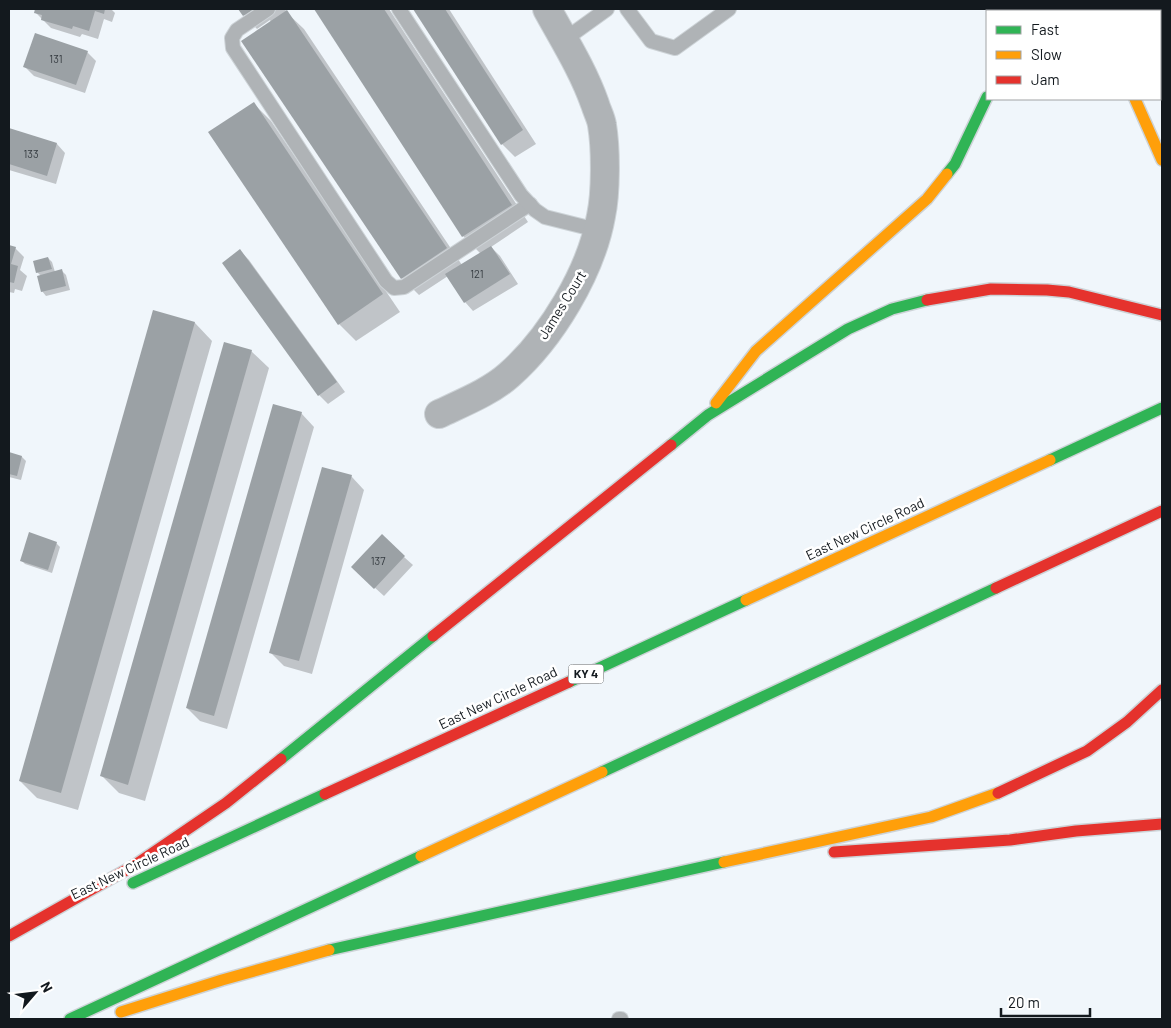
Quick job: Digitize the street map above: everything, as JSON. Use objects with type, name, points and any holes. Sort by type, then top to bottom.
[{"type":"main road","points":[[708,415],[756,351],[927,199],[955,164],[986,99]]},
{"type":"main road","points":[[1135,100],[1162,160]]},
{"type":"main road","points":[[9,936],[135,865],[226,803],[708,415],[848,329],[892,309],[938,297],[990,289],[1069,292],[1162,315]]},
{"type":"main road","name":"East New Circle Road","points":[[126,886],[1162,408]]},
{"type":"main road","points":[[70,1019],[1162,511]]},
{"type":"main road","points":[[106,1016],[308,955],[931,817],[1005,791],[1087,750],[1128,722],[1162,690]]},
{"type":"main road","points":[[736,859],[1010,840],[1076,831],[1162,824]]},
{"type":"main road","name":"East New Circle Road","points":[[9,940],[99,898]]},
{"type":"street","name":"James Court","points":[[439,414],[474,398],[508,376],[536,348],[566,305],[587,264],[602,216],[604,168],[602,124],[590,90],[547,9]]},
{"type":"lane","points":[[268,9],[237,30],[232,38],[233,48],[386,281],[394,288],[404,287],[530,204]]},
{"type":"lane","points":[[400,9],[521,195],[535,210],[546,217],[597,230]]},
{"type":"lane","points":[[564,40],[607,9]]},
{"type":"lane","points":[[627,9],[651,42],[675,48],[729,9]]},
{"type":"building","points":[[35,9],[105,9],[104,14],[95,11],[89,31],[73,26],[72,29],[41,20],[42,15],[34,13]]},
{"type":"building","points":[[238,9],[254,9],[243,16]]},
{"type":"building","points":[[314,9],[384,9],[512,205],[462,237]]},
{"type":"building","points":[[413,9],[445,9],[523,130],[501,145]]},
{"type":"building","points":[[287,10],[447,248],[401,279],[241,41]]},
{"type":"building","points":[[35,33],[88,51],[76,85],[23,67]]},
{"type":"building","points":[[254,102],[383,294],[338,325],[208,132]]},
{"type":"building","points":[[9,128],[57,143],[47,176],[9,164]]},
{"type":"building","points":[[9,245],[16,247],[11,264],[18,266],[14,283],[9,282]]},
{"type":"building","points":[[491,246],[510,274],[464,303],[445,274]]},
{"type":"building","points":[[240,249],[337,382],[318,396],[222,263]]},
{"type":"building","points":[[48,257],[52,269],[36,273],[33,261]]},
{"type":"building","points":[[62,269],[66,286],[41,292],[37,276]]},
{"type":"building","points":[[153,310],[195,322],[61,793],[19,781]]},
{"type":"building","points":[[224,342],[252,350],[128,785],[100,776]]},
{"type":"building","points":[[273,404],[302,412],[214,716],[186,708]]},
{"type":"building","points":[[9,452],[22,456],[17,476],[9,474]]},
{"type":"building","points":[[322,467],[352,475],[299,661],[269,653]]},
{"type":"building","points":[[29,532],[57,542],[48,570],[20,561]]},
{"type":"building","points":[[382,534],[405,556],[374,589],[351,567]]},
{"type":"traffic: fast","points":[[947,174],[955,164],[986,99]]},
{"type":"traffic: fast","points":[[671,445],[708,415],[848,329],[892,309],[927,300]]},
{"type":"traffic: fast","points":[[1050,460],[1162,408]]},
{"type":"traffic: fast","points":[[602,772],[996,588]]},
{"type":"traffic: fast","points":[[569,682],[746,600]]},
{"type":"traffic: fast","points":[[281,759],[433,636]]},
{"type":"traffic: fast","points":[[133,883],[325,794]]},
{"type":"traffic: fast","points":[[70,1019],[421,856]]},
{"type":"traffic: fast","points":[[329,950],[724,862]]},
{"type":"traffic: slow","points":[[1135,100],[1162,160]]},
{"type":"traffic: slow","points":[[716,403],[756,351],[927,199],[947,174]]},
{"type":"traffic: slow","points":[[746,600],[1050,460]]},
{"type":"traffic: slow","points":[[421,856],[602,772]]},
{"type":"traffic: slow","points":[[724,862],[931,817],[998,793]]},
{"type":"traffic: slow","points":[[121,1012],[222,980],[329,950]]},
{"type":"traffic: jam","points":[[927,300],[991,289],[1047,290],[1069,292],[1162,315]]},
{"type":"traffic: jam","points":[[433,636],[671,445]]},
{"type":"traffic: jam","points":[[996,588],[1162,511]]},
{"type":"traffic: jam","points":[[325,794],[569,682]]},
{"type":"traffic: jam","points":[[998,793],[1087,751],[1127,722],[1162,690]]},
{"type":"traffic: jam","points":[[9,936],[135,865],[226,803],[281,759]]},
{"type":"traffic: jam","points":[[834,852],[1010,840],[1076,831],[1162,824]]}]
